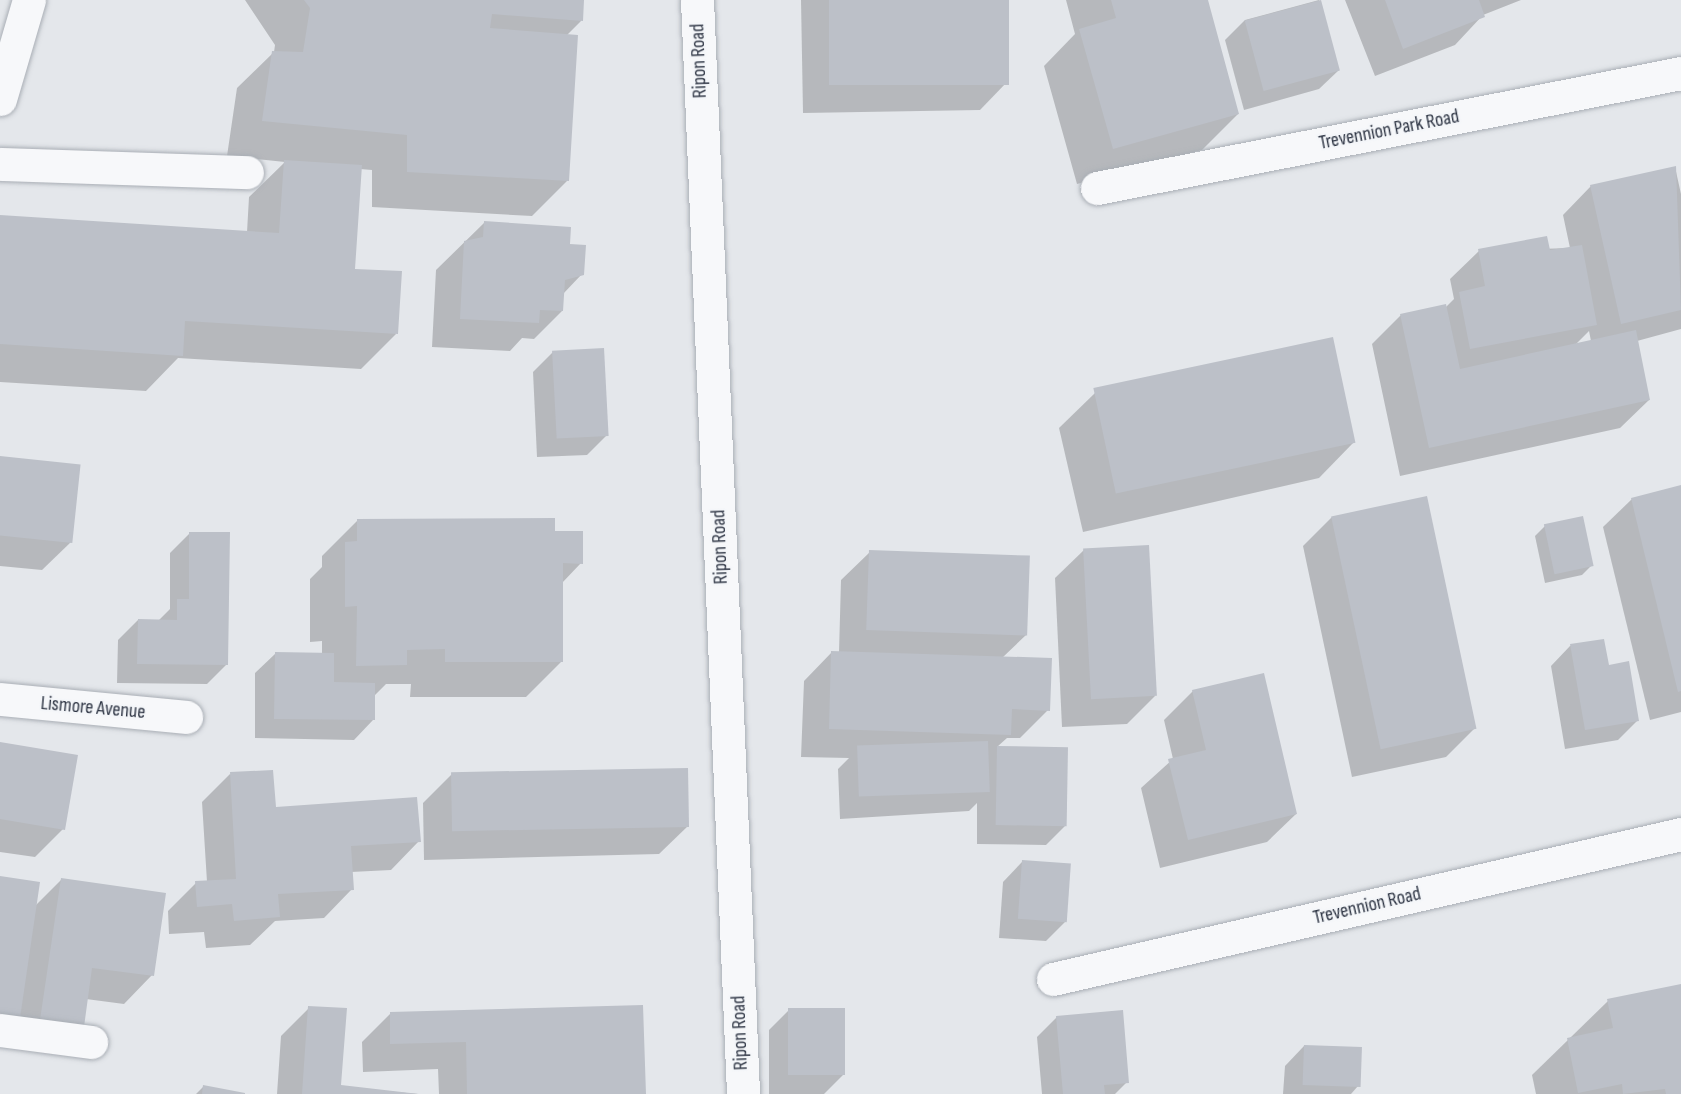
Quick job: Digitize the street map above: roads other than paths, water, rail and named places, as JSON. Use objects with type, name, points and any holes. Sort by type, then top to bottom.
[{"type":"street","points":[[0,99],[29,0]]},
{"type":"street","name":"Ripon Road","points":[[697,0],[743,1094]]},
{"type":"street","name":"Trevennion Park Road","points":[[1097,188],[1681,73]]},
{"type":"street","points":[[0,164],[247,172]]},
{"type":"street","name":"Lismore Avenue","points":[[0,699],[186,717]]},
{"type":"street","name":"Trevennion Road","points":[[1053,979],[1681,834]]},
{"type":"street","points":[[0,1030],[91,1042]]}]
